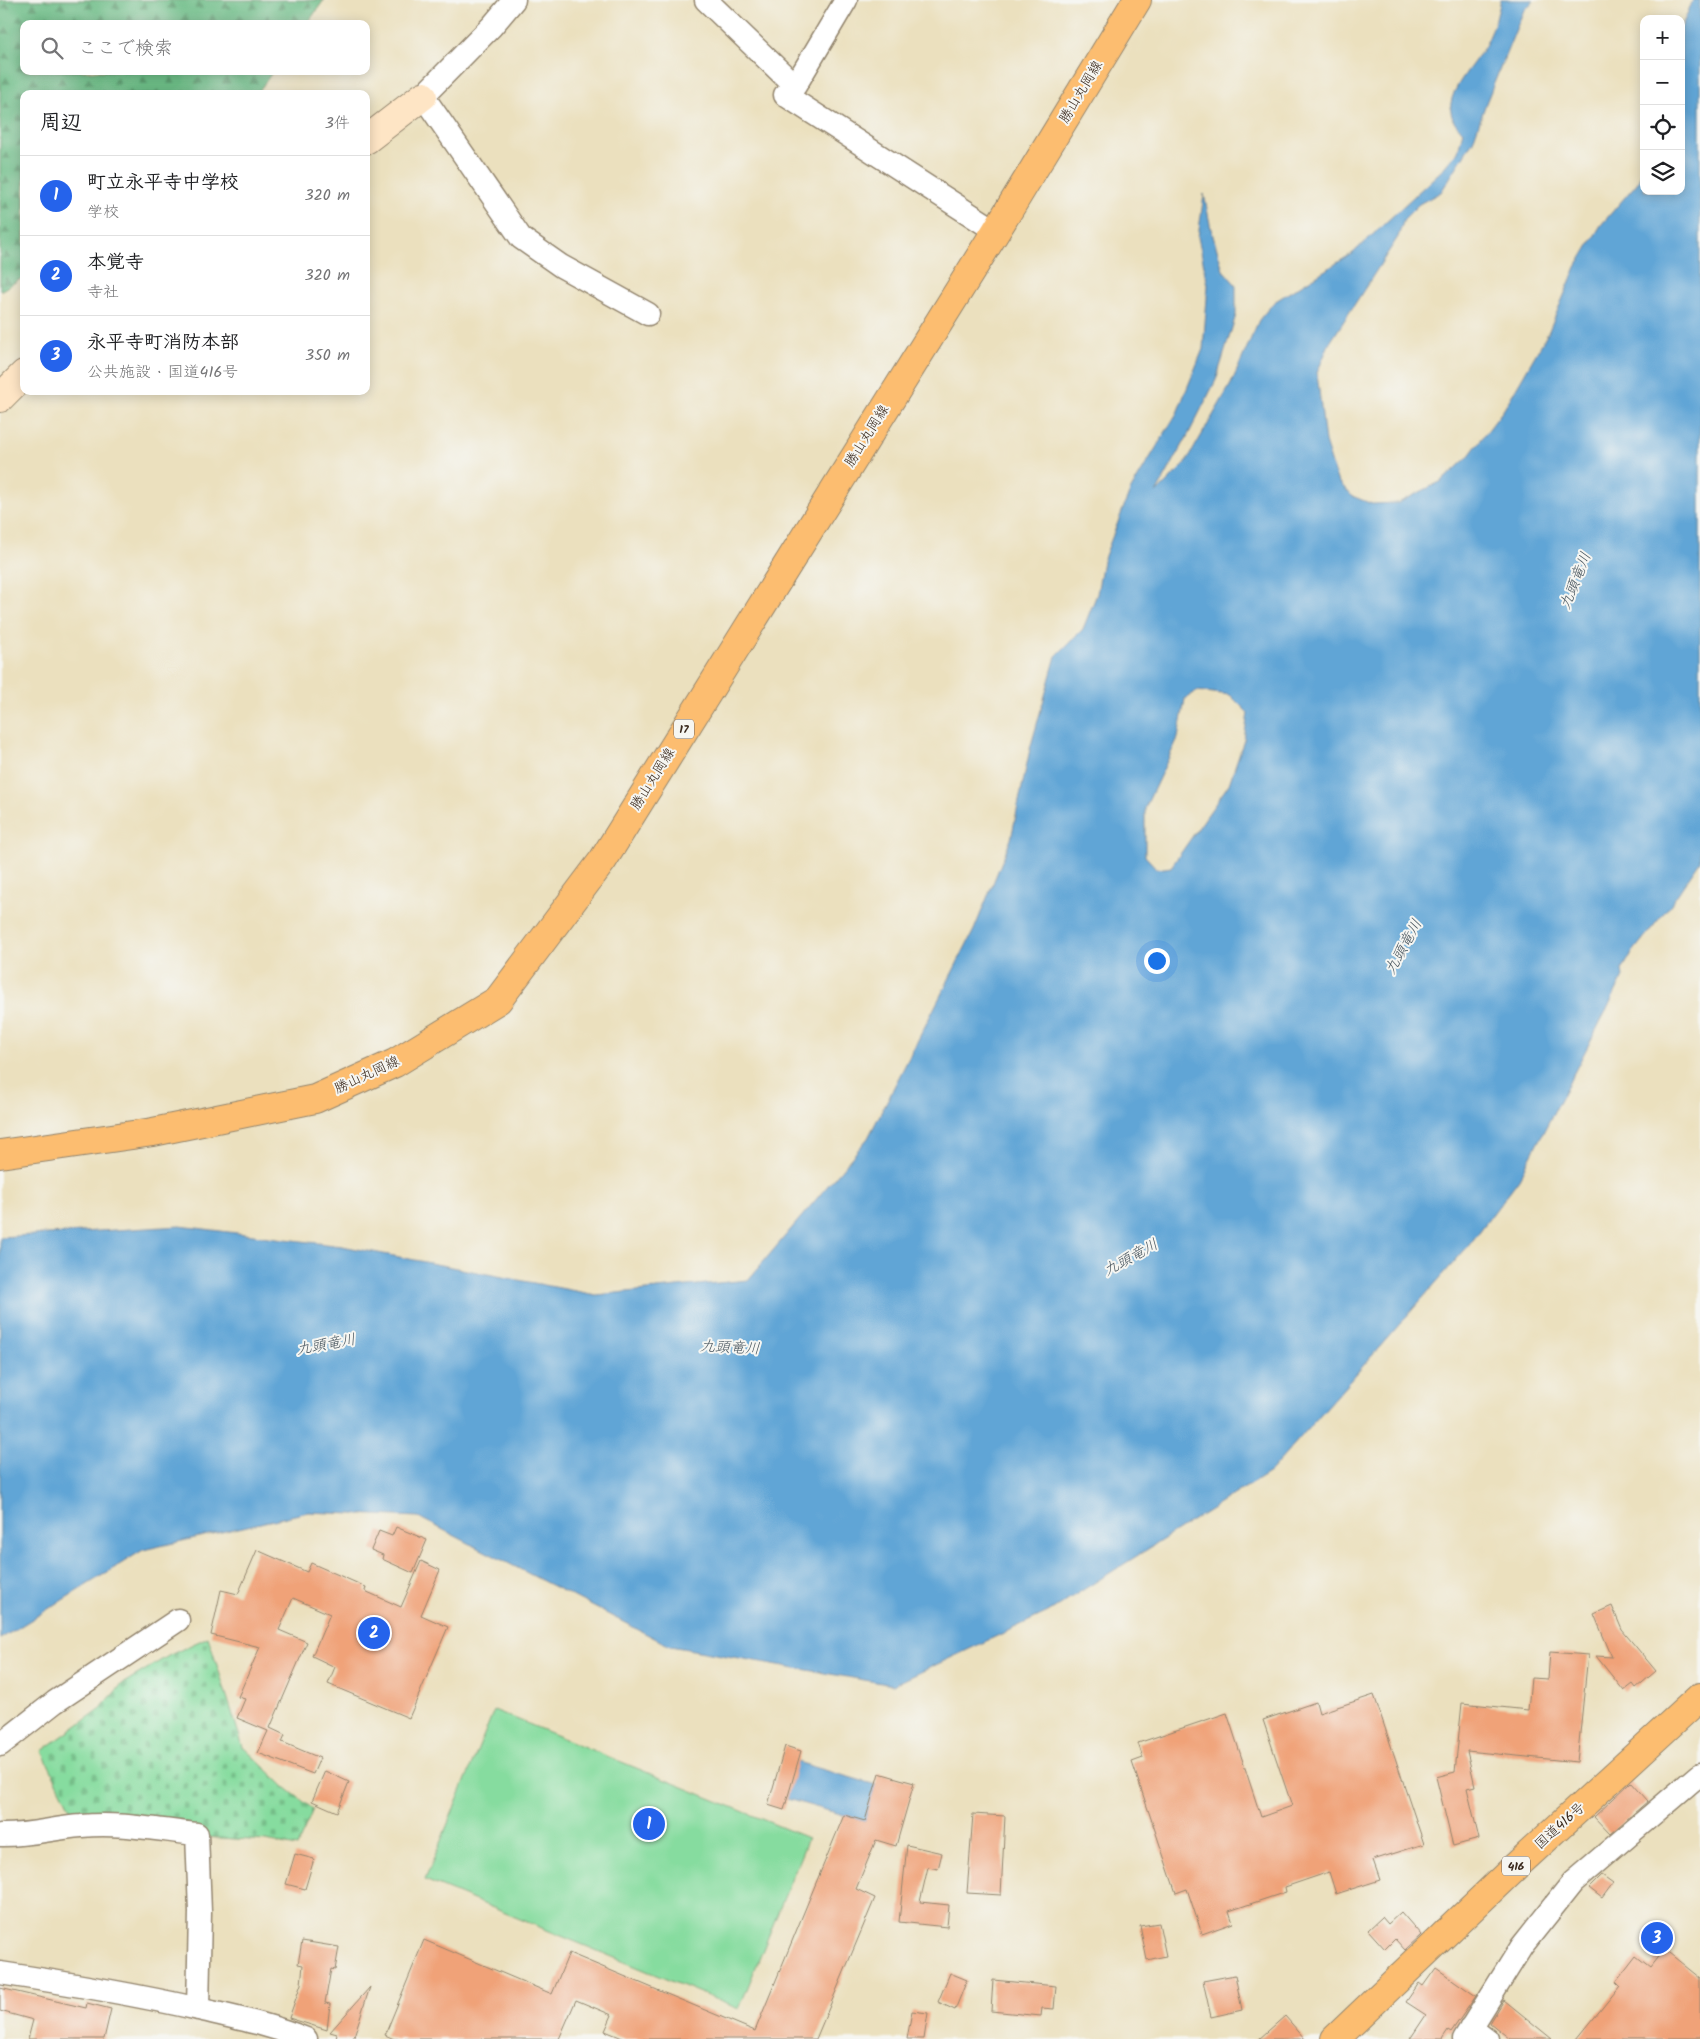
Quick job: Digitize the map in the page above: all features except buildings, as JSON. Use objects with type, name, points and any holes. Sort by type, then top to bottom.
[{"type":"main road","name":"勝山丸岡線","points":[[0,1154],[153,1132],[315,1099],[394,1063],[498,1000],[603,860],[996,231],[1137,0]]},
{"type":"main road","name":"国道416号","points":[[1335,2039],[1515,1867],[1700,1697]]},
{"type":"street","points":[[370,137],[422,96],[492,26],[514,0]]},
{"type":"street","points":[[706,0],[795,86]]},
{"type":"street","points":[[846,0],[795,86],[785,95],[996,231]]},
{"type":"street","points":[[422,96],[520,238],[561,266],[648,314]]},
{"type":"street","points":[[0,398],[20,378]]},
{"type":"street","points":[[0,1745],[56,1702],[178,1620]]},
{"type":"street","points":[[1474,2035],[1522,1946],[1573,1882],[1700,1774]]},
{"type":"street","points":[[0,1834],[22,1835],[81,1826],[118,1825],[197,1834],[200,1912],[198,2009]]},
{"type":"street","points":[[0,1973],[136,1995],[198,2009],[248,2030],[284,2030],[306,2039]]},
{"type":"green space","points":[[0,0],[324,0],[310,20],[20,20],[20,75],[270,75],[260,90],[20,90],[20,279],[0,291]]},
{"type":"green space","points":[[208,1637],[243,1747],[286,1788],[313,1809],[297,1847],[266,1841],[204,1837],[76,1821],[42,1751],[100,1709],[122,1684],[170,1655]]},
{"type":"green space","points":[[494,1710],[808,1838],[739,2009],[425,1880]]},
{"type":"water","name":"九頭竜川","points":[[1501,0],[1534,0],[1523,12],[1486,103],[1473,141],[1441,192],[1419,204],[1404,219],[1398,237],[1329,344],[1317,373],[1325,442],[1337,480],[1352,496],[1372,504],[1398,503],[1442,481],[1468,457],[1504,409],[1548,333],[1576,267],[1601,225],[1638,182],[1640,177],[1640,195],[1685,195],[1685,19],[1693,0],[1700,0],[1700,861],[1671,904],[1632,953],[1622,970],[1623,977],[1519,1179],[1470,1244],[1270,1472],[1048,1612],[893,1685],[670,1646],[418,1517],[308,1512],[143,1550],[0,1639],[0,1237],[180,1226],[342,1246],[596,1295],[748,1280],[868,1138],[974,930],[1011,839],[1030,749],[1056,656],[1083,629],[1097,594],[1103,561],[1130,491],[1177,413],[1203,349],[1208,285],[1198,237],[1204,194],[1211,229],[1223,270],[1236,285],[1236,315],[1216,380],[1156,493],[1185,464],[1231,384],[1259,320],[1274,302],[1353,253],[1441,171],[1458,151],[1463,131],[1454,121],[1451,110],[1452,98],[1457,87],[1486,44]],"holes":[[[1197,691],[1230,695],[1248,713],[1244,740],[1229,784],[1171,867],[1157,869],[1145,856],[1145,808],[1178,738],[1185,699]]]},
{"type":"water","points":[[797,1762],[876,1785],[865,1821],[787,1799]]},
{"type":"place","name":"本覚寺","points":[[374,1633]]},
{"type":"place","name":"町立永平寺中学校","points":[[649,1824]]},
{"type":"place","name":"永平寺町消防本部","points":[[1657,1938]]}]
